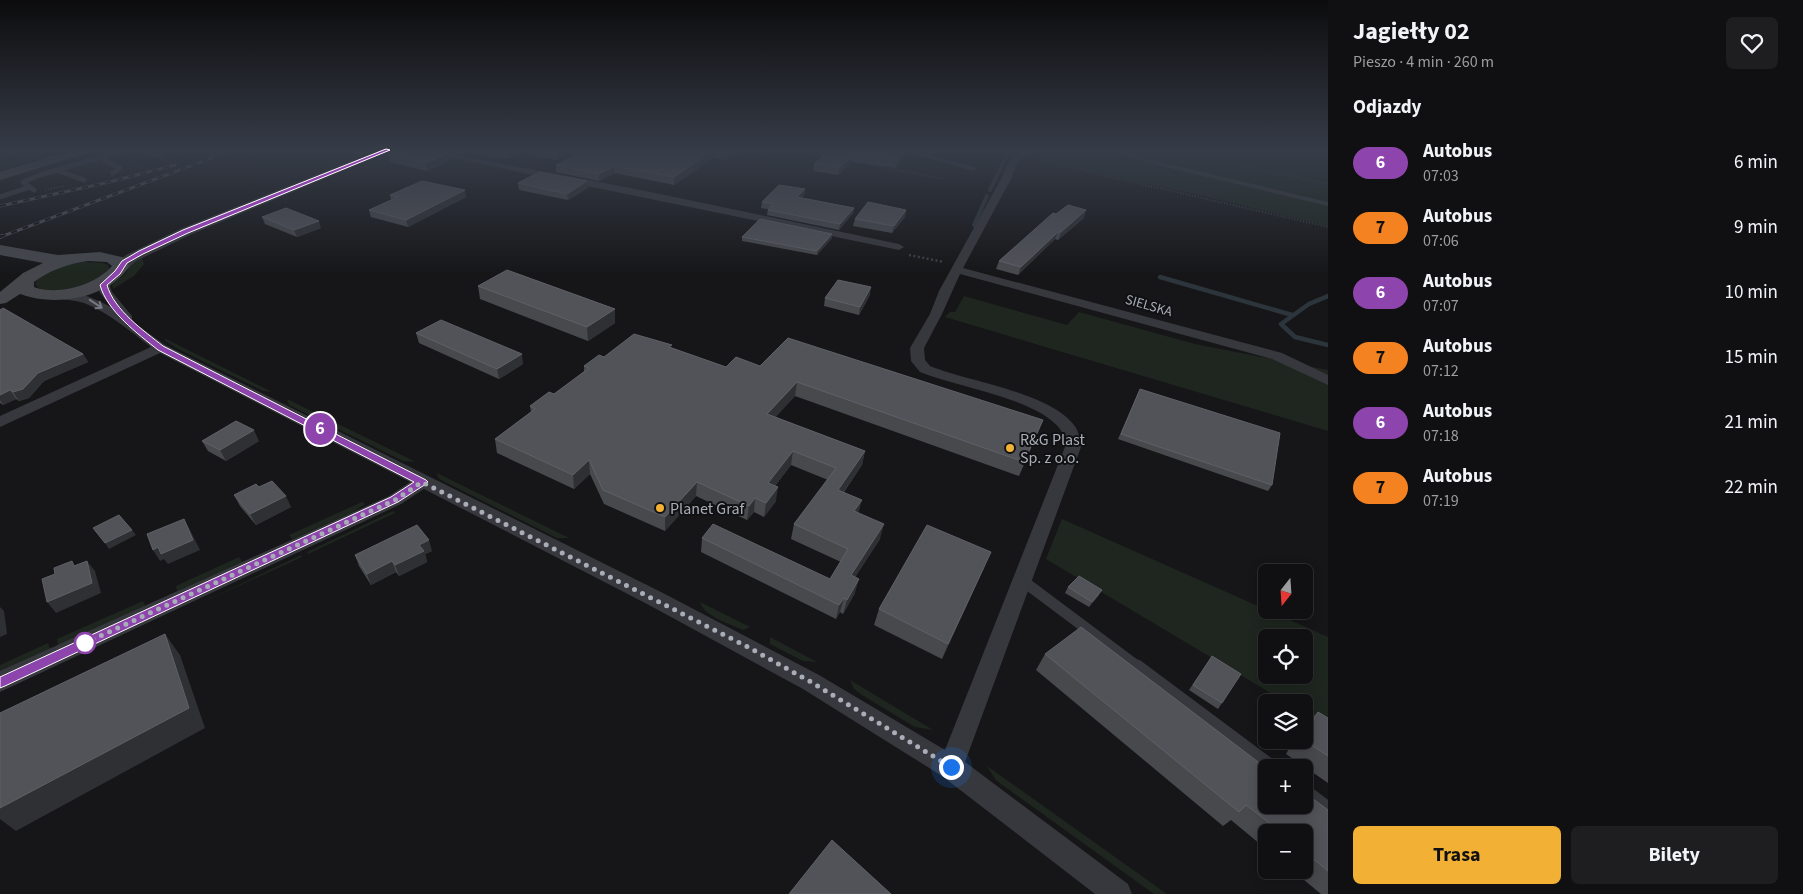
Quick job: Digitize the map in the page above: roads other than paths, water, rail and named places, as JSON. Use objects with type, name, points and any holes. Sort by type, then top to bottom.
[{"type":"main road","points":[[0,251],[15,251],[52,260],[87,258],[114,259],[120,262],[116,273],[86,289],[22,300],[0,308]]},
{"type":"main road","points":[[0,251],[15,257],[35,270],[16,291],[0,299]]},
{"type":"main road","points":[[53,295],[30,293],[24,286],[27,280],[44,268],[87,258]]},
{"type":"street","points":[[131,325],[106,293],[104,285],[131,258],[186,232],[285,192]]},
{"type":"street","points":[[627,192],[899,248]]},
{"type":"street","points":[[951,767],[1073,447],[1067,427],[1056,416],[1038,406],[940,375],[925,369],[918,361],[917,348],[999,192]]},
{"type":"street","points":[[1276,192],[1328,204]]},
{"type":"street","points":[[87,258],[117,254],[186,232]]},
{"type":"street","name":"SIELSKA","points":[[958,268],[1277,356],[1328,381]]},
{"type":"street","points":[[53,295],[80,296],[88,299],[131,325],[160,348],[748,647],[811,682],[951,767],[1118,894]]},
{"type":"street","points":[[0,422],[160,348]]},
{"type":"street","points":[[0,682],[395,500],[422,482]]},
{"type":"lane","points":[[0,197],[21,192]]},
{"type":"lane","points":[[1023,581],[1262,759]]},
{"type":"lane","points":[[1313,797],[1328,808]]},
{"type":"waterway","points":[[977,226],[974,225],[987,196]]},
{"type":"waterway","points":[[1160,277],[1292,315]]},
{"type":"waterway","points":[[1328,296],[1309,304],[1281,324],[1295,337],[1328,345]]},
{"type":"railway","points":[[0,206],[65,192]]},
{"type":"railway","points":[[2,236],[0,237],[121,192]]},
{"type":"place","name":"R&G Plast Sp. z o.o.","points":[[1010,448]]},
{"type":"place","name":"Planet Graf","points":[[660,508]]}]
